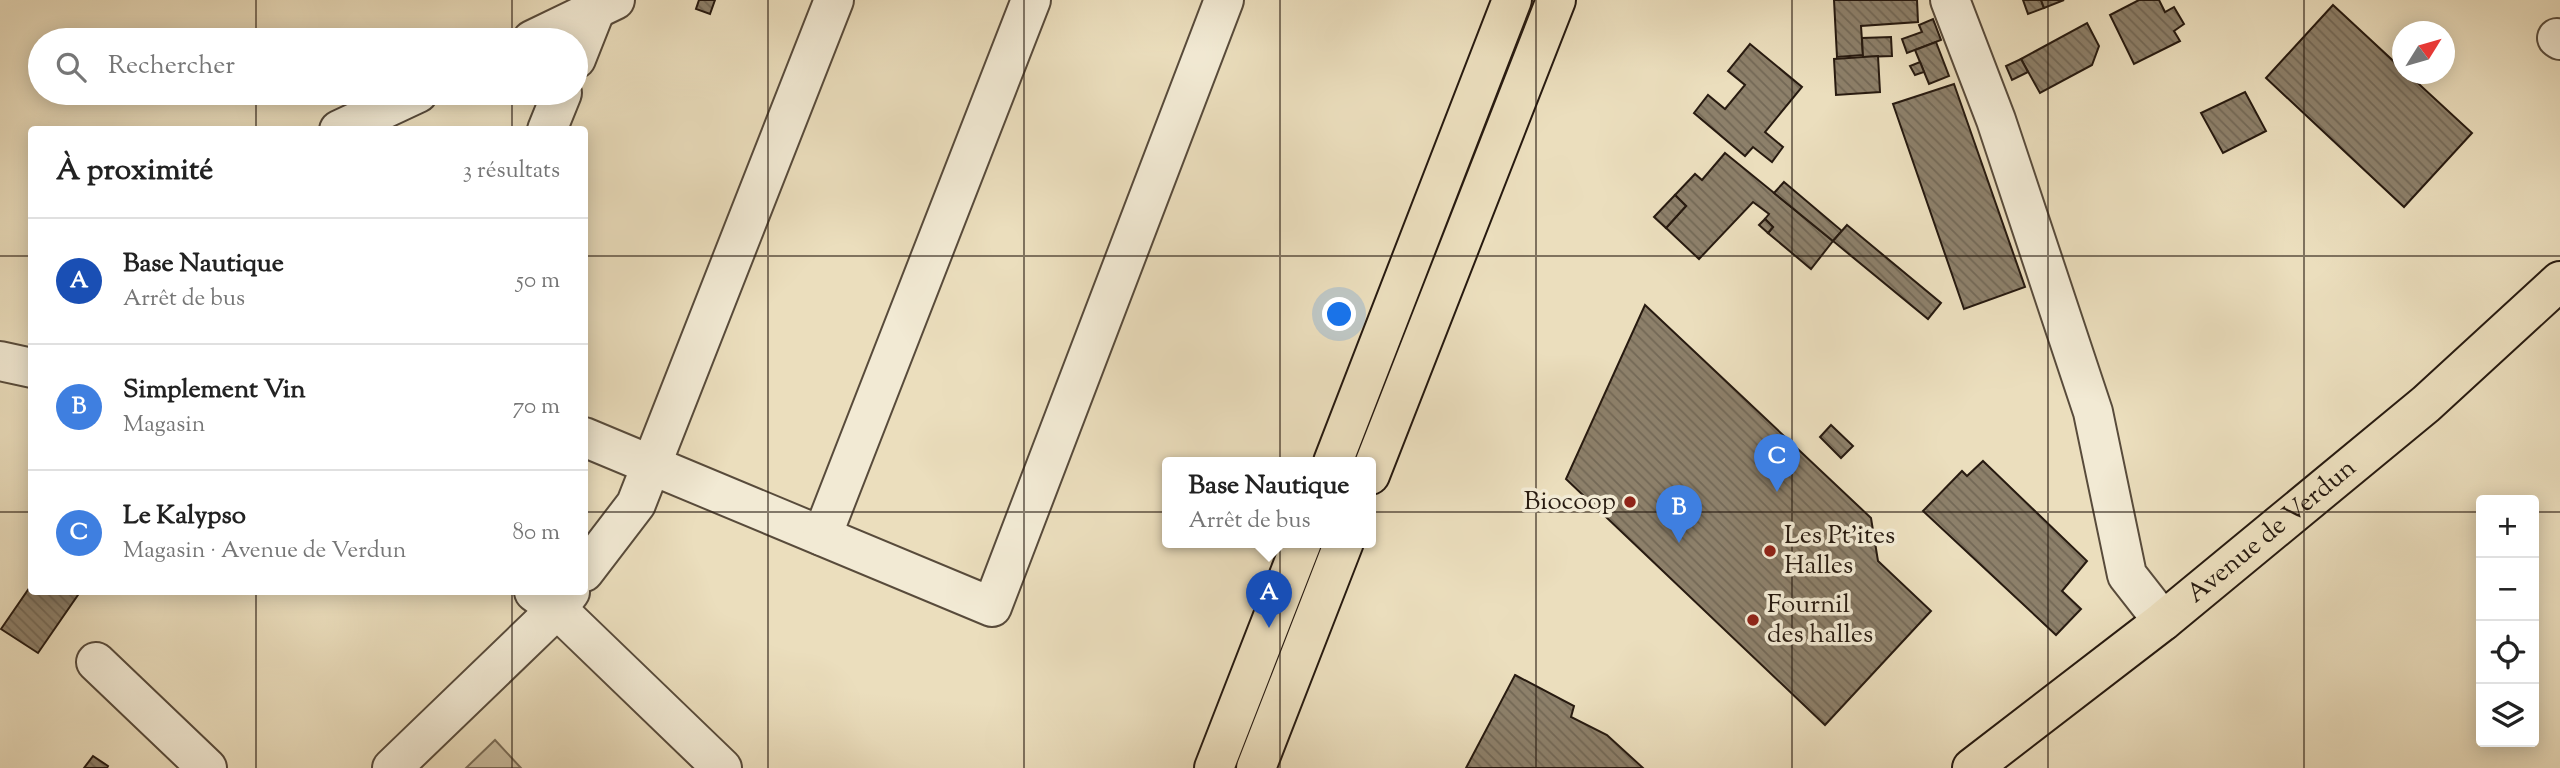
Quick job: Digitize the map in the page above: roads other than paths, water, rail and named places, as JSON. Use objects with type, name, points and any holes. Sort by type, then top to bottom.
[{"type":"main road","points":[[1335,457],[1513,0]]},
{"type":"main road","points":[[1376,460],[1556,0]]},
{"type":"main road","name":"Avenue de Verdun","points":[[1972,768],[2163,621],[2426,404],[2560,281]]},
{"type":"main road","points":[[1214,768],[1300,548]]},
{"type":"main road","points":[[1256,768],[1342,548]]},
{"type":"street","points":[[588,567],[636,504],[834,0]]},
{"type":"street","points":[[822,536],[1031,0]]},
{"type":"street","points":[[588,439],[992,607],[1224,0]]},
{"type":"street","points":[[1950,0],[1996,120],[2093,412],[2127,575],[2163,621]]},
{"type":"street","points":[[558,28],[605,6]]},
{"type":"street","points":[[588,37],[605,6]]},
{"type":"street","points":[[348,126],[392,105]]},
{"type":"street","points":[[549,126],[557,105]]},
{"type":"street","points":[[0,361],[28,367]]},
{"type":"street","points":[[393,768],[554,597],[722,768]]},
{"type":"street","points":[[96,662],[207,768]]},
{"type":"place","name":"Le Kalypso","points":[[1777,492]]},
{"type":"place","name":"Biocoop","points":[[1630,502]]},
{"type":"place","name":"Simplement Vin","points":[[1679,543]]},
{"type":"place","name":"Les Pt'ites Halles","points":[[1770,551]]},
{"type":"place","name":"Fournil des halles","points":[[1753,620]]},
{"type":"place","name":"Base Nautique","points":[[1269,628]]}]
